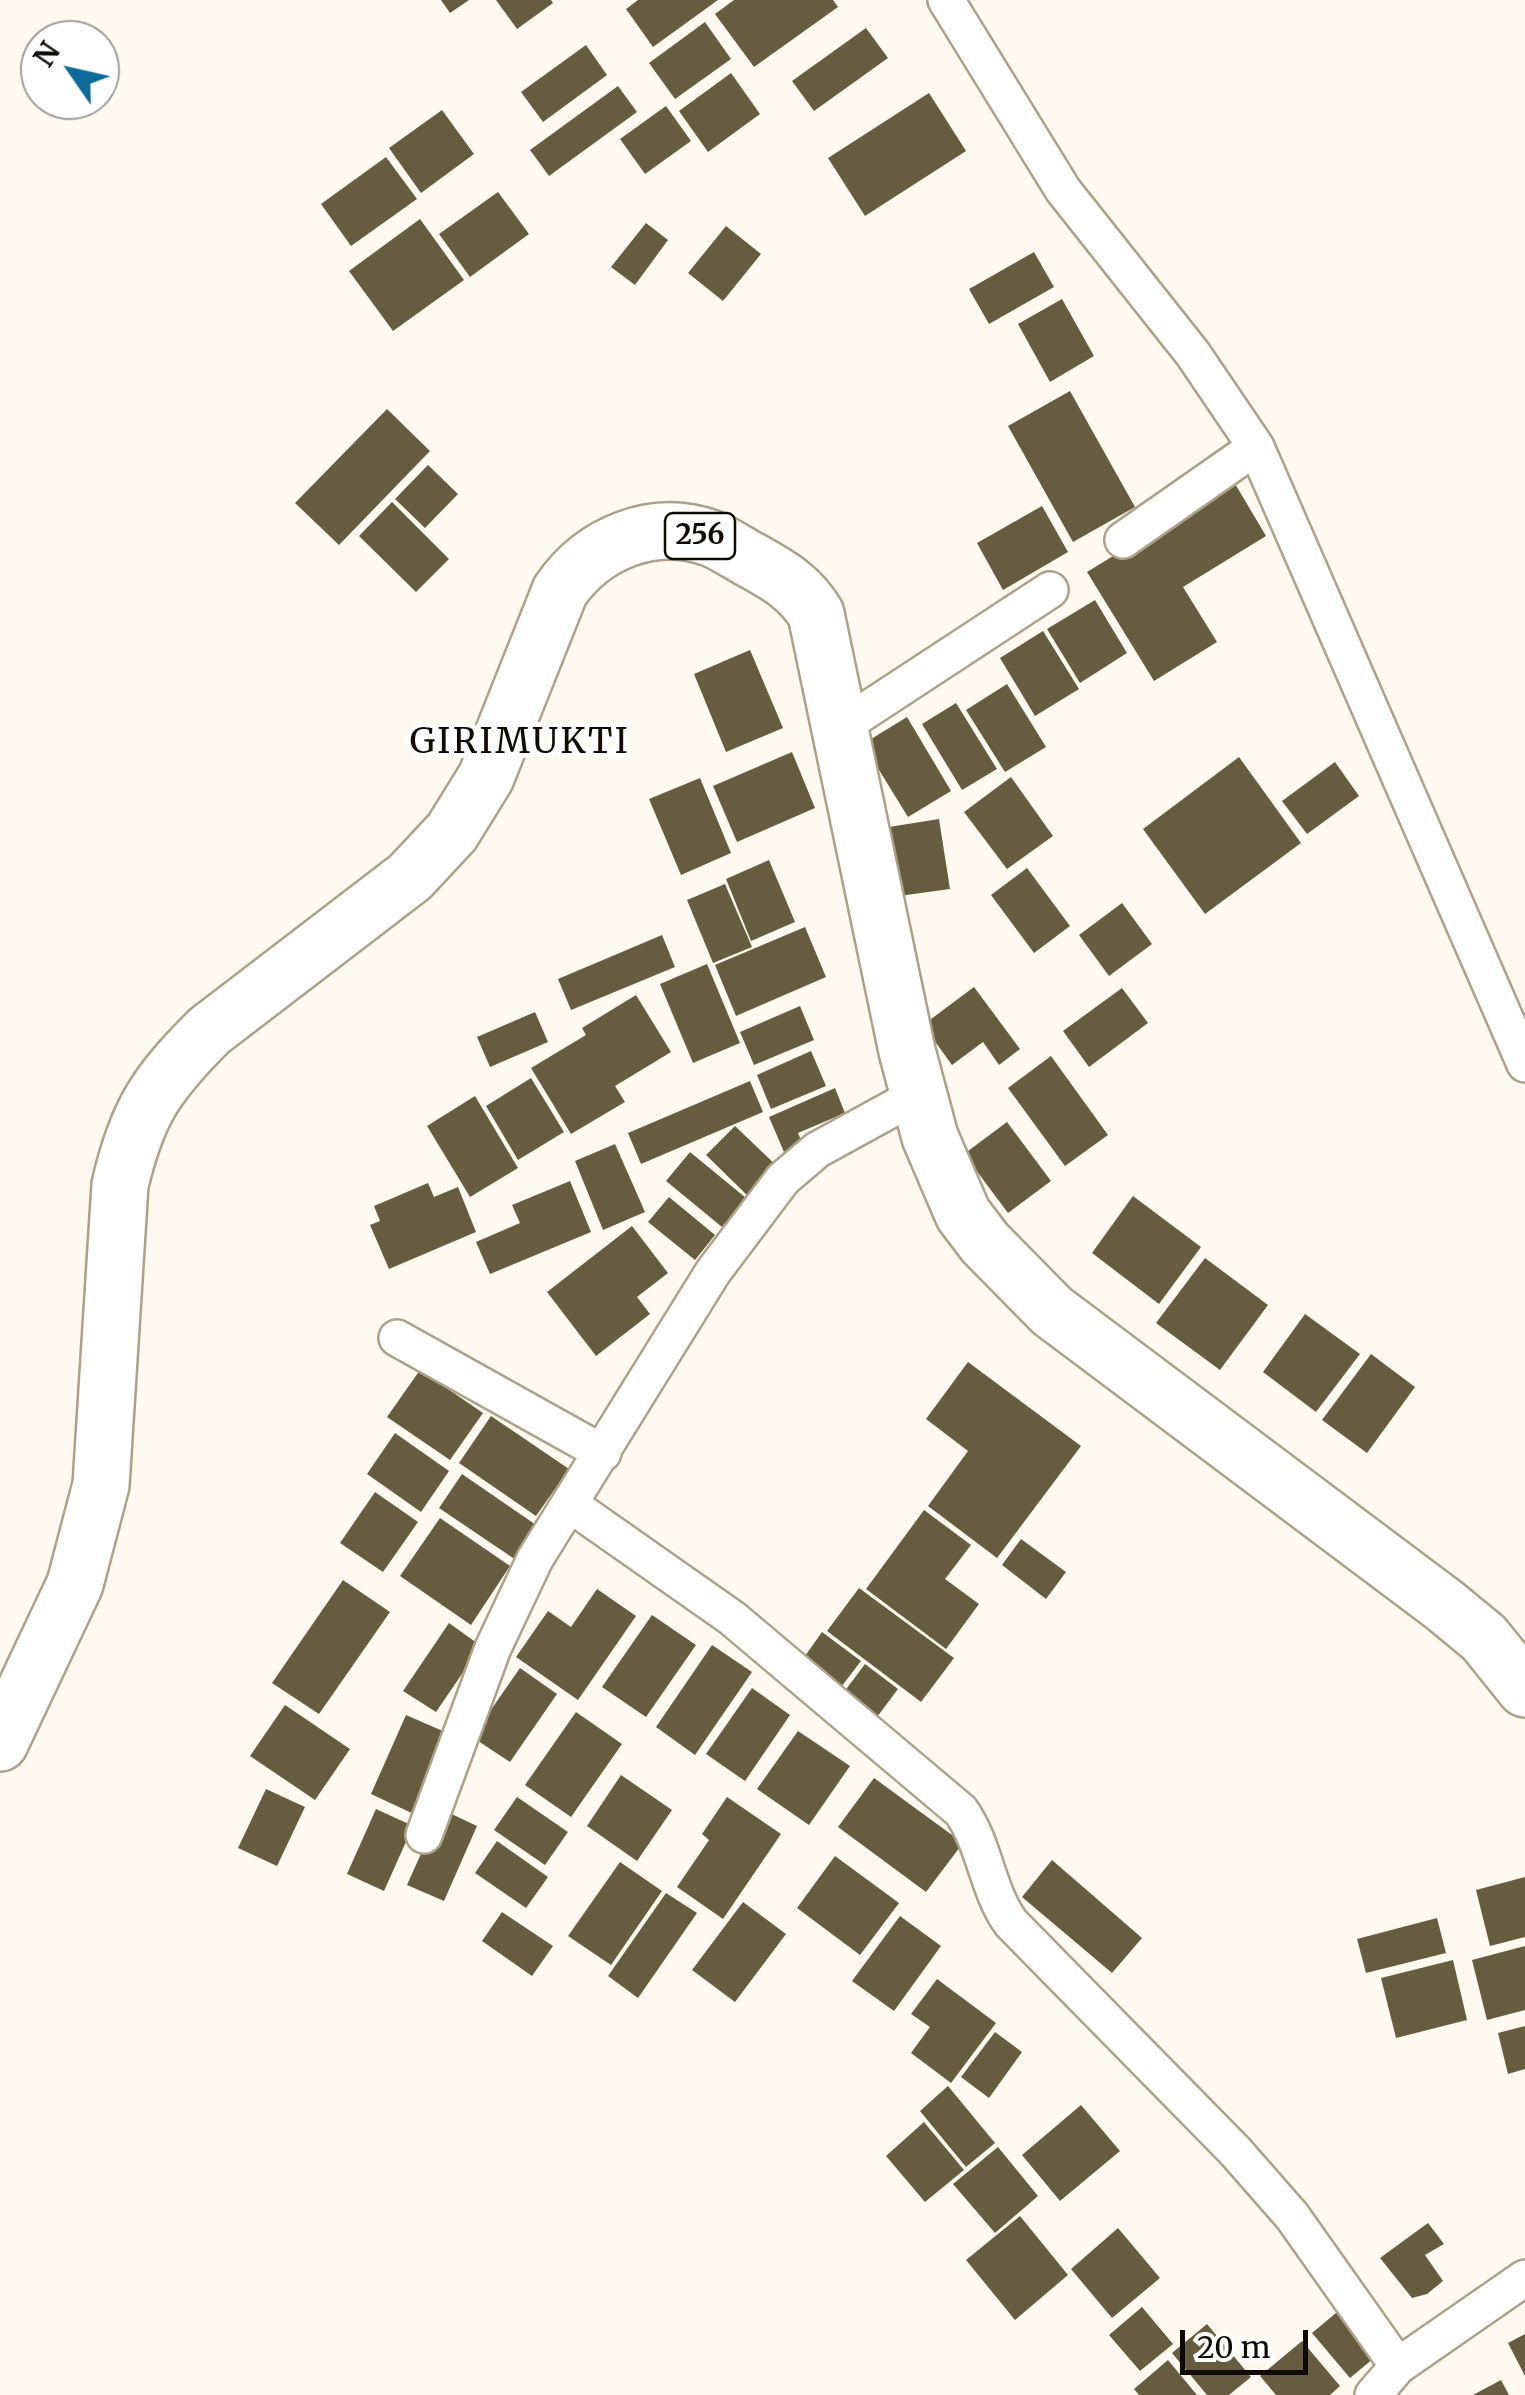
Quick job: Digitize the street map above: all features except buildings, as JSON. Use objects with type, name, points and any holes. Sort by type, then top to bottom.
[{"type":"main road","name":"256","points":[[0,1743],[75,1584],[100,1486],[120,1185],[132,1136],[154,1093],[209,1032],[410,877],[452,832],[486,777],[560,591],[574,571],[624,539],[648,531],[671,530],[712,539],[783,577],[808,599],[816,614],[918,1094],[943,1173],[964,1214],[1016,1277],[1052,1311],[1484,1638],[1525,1689]]},
{"type":"street","points":[[946,0],[1063,190],[1193,354],[1256,447],[1525,1064]]},
{"type":"street","points":[[1123,540],[1256,447]]},
{"type":"street","points":[[841,727],[1050,590]]},
{"type":"street","points":[[424,1835],[510,1608],[535,1558],[714,1272],[783,1179],[818,1150],[918,1094]]},
{"type":"street","points":[[397,1338],[603,1453]]},
{"type":"street","points":[[571,1505],[732,1618],[962,1811],[998,1901],[1011,1923],[1235,2151],[1292,2216],[1398,2366]]},
{"type":"street","points":[[1373,2395],[1398,2366],[1525,2278]]},
{"type":"district","name":"GIRIMUKTI","points":[[520,743]]}]
